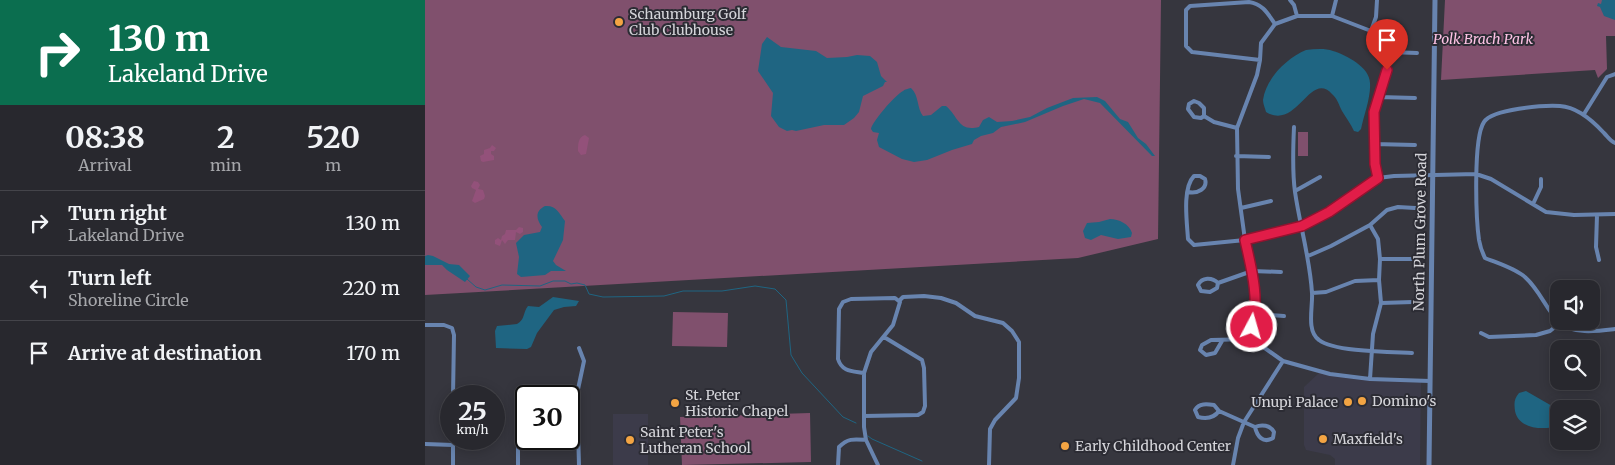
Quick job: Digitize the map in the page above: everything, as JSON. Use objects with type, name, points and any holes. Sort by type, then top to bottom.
[{"type":"street","points":[[1290,0],[1294,5],[1297,16]]},
{"type":"street","points":[[1332,16],[1336,0]]},
{"type":"street","points":[[1371,31],[1376,17],[1377,0]]},
{"type":"street","name":"North Plum Grove Road","points":[[1429,465],[1435,0]]},
{"type":"street","points":[[1260,60],[1192,52],[1186,46],[1186,10],[1190,6],[1257,3],[1262,6],[1275,24]]},
{"type":"street","points":[[1252,339],[1252,327],[1256,314],[1252,271],[1245,240],[1238,189],[1237,128],[1257,75],[1261,43],[1275,24],[1297,16],[1332,16],[1371,31],[1383,38],[1390,52],[1387,70],[1374,112],[1375,164],[1378,178]]},
{"type":"street","points":[[1390,52],[1417,53]]},
{"type":"street","points":[[1584,114],[1607,77],[1615,74]]},
{"type":"street","points":[[1379,97],[1415,98]]},
{"type":"street","points":[[1204,116],[1205,111],[1199,103],[1194,101],[1189,104],[1188,109],[1195,116],[1201,118],[1204,116],[1213,122],[1237,128]]},
{"type":"street","points":[[1550,309],[1524,276],[1485,258],[1482,252],[1479,240],[1476,174],[1479,135],[1484,122],[1500,111],[1561,106],[1584,114],[1605,133],[1612,143],[1615,143]]},
{"type":"street","points":[[1294,128],[1293,166],[1295,191],[1308,256],[1312,293],[1311,329],[1314,336],[1320,342],[1343,348],[1371,352],[1412,354]]},
{"type":"street","points":[[1374,144],[1415,144]]},
{"type":"street","points":[[1236,156],[1269,157]]},
{"type":"street","points":[[1188,192],[1196,193],[1203,188],[1206,183],[1205,178],[1200,176],[1193,177],[1189,184],[1188,192],[1188,239],[1194,244],[1245,240],[1302,226],[1329,212],[1378,178],[1394,176],[1476,174],[1491,180],[1546,212],[1574,215],[1615,214]]},
{"type":"street","points":[[1295,191],[1321,177]]},
{"type":"street","points":[[1533,204],[1541,188],[1541,179]]},
{"type":"street","points":[[1241,208],[1271,201]]},
{"type":"street","points":[[1308,256],[1370,225],[1387,210],[1398,207],[1415,208]]},
{"type":"street","points":[[1597,215],[1596,248],[1599,260]]},
{"type":"street","points":[[1370,225],[1378,239],[1381,303],[1373,334],[1370,379]]},
{"type":"street","points":[[1380,259],[1413,259]]},
{"type":"street","points":[[1218,283],[1252,271],[1281,272]]},
{"type":"street","points":[[1208,278],[1218,283],[1217,288],[1210,292],[1201,291],[1198,285],[1202,280],[1208,278]]},
{"type":"street","points":[[1312,293],[1326,292],[1355,281],[1379,280]]},
{"type":"street","points":[[878,465],[866,440],[864,373],[871,352],[893,325],[899,302],[903,297],[941,298],[956,303],[975,316],[1003,323],[1012,331],[1019,342],[1019,387],[1016,398],[995,420],[990,429],[989,465]]},
{"type":"street","points":[[864,373],[844,370],[840,366],[838,360],[839,309],[843,302],[851,299],[895,298],[899,302]]},
{"type":"street","points":[[1381,303],[1413,302]]},
{"type":"street","points":[[1256,314],[1284,316]]},
{"type":"street","points":[[425,325],[444,325],[453,328],[453,385]]},
{"type":"street","points":[[1576,330],[1615,329]]},
{"type":"street","points":[[1481,333],[1489,337],[1536,335],[1551,330]]},
{"type":"street","points":[[864,416],[918,415],[923,412],[925,406],[922,360],[884,337]]},
{"type":"street","points":[[1223,341],[1218,350],[1211,355],[1206,355],[1200,350],[1202,345],[1211,340],[1252,339],[1283,360],[1330,374],[1370,379],[1430,381]]},
{"type":"street","points":[[579,348],[584,361],[579,385]]},
{"type":"street","points":[[1233,465],[1238,438],[1244,422],[1283,360]]},
{"type":"street","points":[[1219,411],[1215,416],[1204,418],[1198,417],[1195,410],[1201,404],[1214,405],[1219,411],[1255,427],[1262,425],[1269,427],[1274,432],[1273,438],[1270,440],[1263,439],[1257,435],[1255,427]]},
{"type":"street","points":[[838,465],[839,447],[844,442],[850,439],[866,440]]},
{"type":"street","points":[[425,444],[440,445]]},
{"type":"street","points":[[453,450],[453,465]]},
{"type":"street","points":[[518,450],[518,465]]},
{"type":"street","points":[[579,450],[579,465]]},
{"type":"shaded area","points":[[585,135],[589,138],[586,154],[581,155],[578,151],[578,144]]},
{"type":"shaded area","points":[[492,145],[496,148],[494,151],[491,151],[494,160],[481,161],[480,156],[484,154],[484,150]]},
{"type":"shaded area","points":[[474,181],[478,182],[480,185],[478,189],[483,190],[485,196],[484,199],[475,203],[472,201],[476,190],[471,186]]},
{"type":"shaded area","points":[[519,227],[523,228],[523,232],[520,234],[516,232],[515,240],[508,240],[505,244],[502,240],[500,246],[495,244],[495,240],[498,238],[501,240],[506,230],[516,230]]},
{"type":"shaded area","points":[[1320,372],[1421,382],[1420,465],[1335,465],[1335,459],[1330,455],[1306,450],[1304,445],[1304,387]]},
{"type":"shaded area","name":"Saint Peter's Lutheran School","points":[[613,414],[648,414],[648,465],[613,465]]},
{"type":"green space","points":[[425,0],[1161,0],[1158,239],[1078,258],[425,295]]},
{"type":"green space","name":"Polk Brach Park","points":[[1445,0],[1615,0],[1615,36],[1606,36],[1607,69],[1598,78],[1595,70],[1441,80]]},
{"type":"green space","points":[[1298,132],[1308,132],[1308,156],[1298,156]]},
{"type":"green space","points":[[673,312],[728,313],[727,347],[672,346]]},
{"type":"green space","points":[[810,413],[811,462],[682,465],[680,417]]},
{"type":"water","points":[[1602,0],[1615,0],[1615,20],[1604,16],[1600,7],[1597,6],[1598,3],[1601,4]]},
{"type":"water","points":[[767,37],[781,47],[816,51],[827,58],[857,55],[870,56],[877,62],[881,76],[887,82],[863,96],[859,112],[844,125],[824,125],[787,131],[779,127],[771,116],[773,93],[758,71],[762,44]]},
{"type":"water","points":[[1306,50],[1330,50],[1356,62],[1366,72],[1370,83],[1369,94],[1361,129],[1358,132],[1354,131],[1332,94],[1324,89],[1317,89],[1286,114],[1277,116],[1266,112],[1263,100],[1268,84],[1285,64]]},
{"type":"water","points":[[911,88],[914,91],[923,116],[931,115],[942,106],[946,106],[959,122],[972,128],[979,127],[983,120],[989,117],[997,122],[1012,121],[1030,117],[1073,98],[1097,97],[1105,101],[1120,119],[1128,122],[1138,138],[1146,144],[1155,156],[1152,156],[1100,103],[1084,99],[1025,122],[1001,127],[993,133],[974,140],[972,144],[927,160],[914,162],[902,159],[879,147],[877,140],[879,133],[873,132],[871,129],[879,115],[895,98],[904,90]]},
{"type":"water","points":[[545,206],[555,208],[565,221],[563,240],[553,261],[566,271],[551,271],[545,275],[521,277],[517,274],[519,257],[516,243],[524,235],[540,232],[542,227],[537,215],[539,210]]},
{"type":"water","points":[[1110,219],[1120,221],[1126,225],[1131,230],[1131,237],[1118,239],[1101,235],[1091,240],[1085,238],[1083,231],[1087,223]]},
{"type":"water","points":[[428,255],[449,264],[459,265],[470,276],[465,282],[442,265],[425,265],[425,256]]},
{"type":"water","points":[[553,297],[579,301],[576,306],[554,310],[537,333],[531,347],[527,349],[496,348],[495,331],[497,326],[517,324],[528,306],[539,307]]},
{"type":"water","points":[[1526,391],[1550,405],[1550,427],[1533,427],[1521,422],[1515,411],[1515,401],[1519,393]]},
{"type":"waterway","points":[[467,279],[476,287],[485,290],[502,285],[540,286],[553,281],[565,281],[571,284],[585,285],[589,294],[603,297],[664,296],[683,291],[722,291],[755,286],[775,289],[786,300],[791,355],[802,373],[843,417],[856,423]]},
{"type":"waterway","points":[[868,436],[922,461]]},
{"type":"place","name":"Schaumburg Golf Club Clubhouse","points":[[619,22]]},
{"type":"place","name":"Domino's","points":[[1362,401]]},
{"type":"place","name":"Unupi Palace","points":[[1348,402]]},
{"type":"place","name":"St. Peter Historic Chapel","points":[[675,403]]},
{"type":"place","name":"Maxfield's","points":[[1323,439]]},
{"type":"place","name":"Saint Peter's Lutheran School","points":[[630,440]]},
{"type":"place","name":"Early Childhood Center","points":[[1065,446]]},
{"type":"route","points":[[1252,327],[1256,314],[1252,271],[1245,240],[1302,226],[1329,212],[1378,178],[1375,164],[1374,112],[1387,70]]}]
